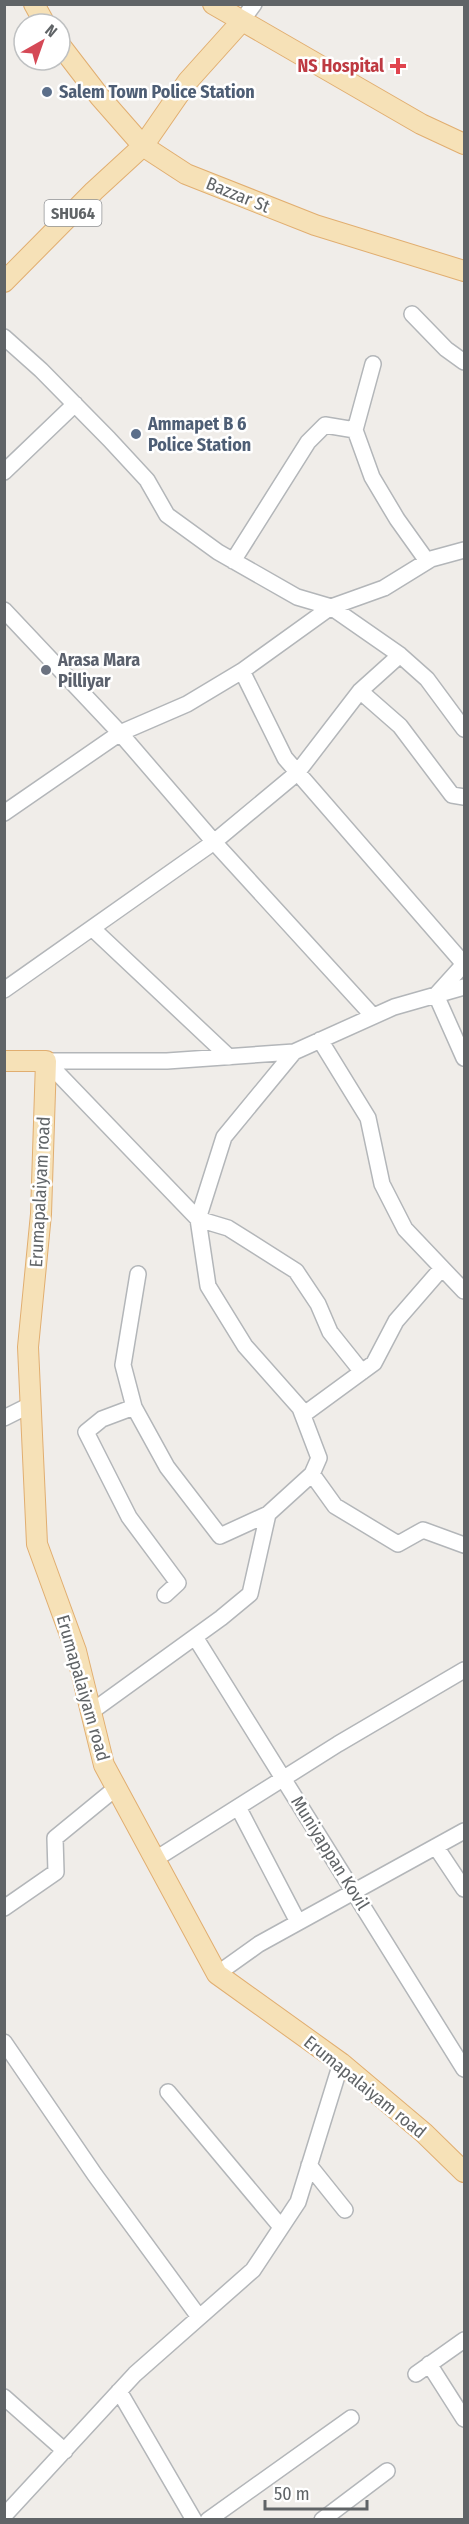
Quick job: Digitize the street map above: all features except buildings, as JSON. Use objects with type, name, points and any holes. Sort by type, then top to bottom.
[{"type":"main road","points":[[213,4],[421,124],[465,144]]},
{"type":"main road","name":"SHU64","points":[[4,282],[94,191],[143,146],[188,81],[240,21]]},
{"type":"main road","name":"Bazzar St","points":[[72,61],[143,146],[186,174],[304,221],[465,271]]},
{"type":"main road","points":[[4,1061],[46,1061]]},
{"type":"main road","name":"Erumapalaiyam road","points":[[46,1061],[41,1214],[28,1347],[37,1544],[76,1651],[104,1765],[217,1974],[341,2063],[424,2133],[465,2172]]},
{"type":"street","points":[[240,21],[254,4]]},
{"type":"street","points":[[412,314],[446,349],[465,362]]},
{"type":"street","points":[[4,338],[41,369],[147,480],[167,515],[233,561],[297,597],[331,608],[400,656],[427,679],[465,729]]},
{"type":"street","points":[[373,364],[355,430],[372,477],[397,519],[427,561]]},
{"type":"street","points":[[4,472],[75,404]]},
{"type":"street","points":[[233,561],[308,442],[325,425],[355,430]]},
{"type":"street","points":[[6,809],[120,733],[187,704],[242,671],[331,608],[384,588],[427,561],[464,552]]},
{"type":"street","points":[[4,610],[120,733],[214,842],[373,1016]]},
{"type":"street","points":[[4,990],[214,842],[297,773],[360,691],[400,656]]},
{"type":"street","points":[[242,671],[285,758],[464,964],[436,995]]},
{"type":"street","points":[[360,691],[400,726],[452,795],[465,797]]},
{"type":"street","points":[[93,929],[229,1057]]},
{"type":"street","points":[[46,1061],[167,1062],[294,1052],[394,1007],[465,987]]},
{"type":"street","points":[[436,995],[465,1058]]},
{"type":"street","points":[[320,1040],[368,1118],[382,1184],[405,1229],[465,1291]]},
{"type":"street","points":[[138,1274],[123,1365],[134,1407],[167,1467],[220,1536],[268,1514],[312,1474],[319,1458],[300,1408],[245,1346],[208,1286],[198,1219],[224,1137],[294,1052]]},
{"type":"street","points":[[46,1061],[198,1219],[228,1228],[296,1271],[318,1304],[330,1332],[362,1372]]},
{"type":"street","points":[[303,1415],[374,1363],[396,1321],[442,1268]]},
{"type":"street","points":[[4,1418],[32,1404]]},
{"type":"street","points":[[134,1407],[102,1419],[86,1432],[129,1517],[178,1583],[165,1595]]},
{"type":"street","points":[[312,1474],[335,1506],[398,1544],[423,1530],[465,1545]]},
{"type":"street","points":[[91,1712],[195,1638],[250,1594],[268,1514]]},
{"type":"street","name":"Muniyappan Kovil","points":[[195,1638],[465,2069]]},
{"type":"street","points":[[154,1860],[283,1778],[465,1670]]},
{"type":"street","points":[[4,1908],[56,1872],[55,1838],[116,1788]]},
{"type":"street","points":[[237,1807],[298,1922]]},
{"type":"street","points":[[217,1974],[259,1944],[465,1831]]},
{"type":"street","points":[[436,1847],[465,1889]]},
{"type":"street","points":[[4,2042],[95,2175],[199,2318]]},
{"type":"street","points":[[4,2516],[135,2374],[253,2270],[298,2202],[341,2063]]},
{"type":"street","points":[[168,2092],[281,2227]]},
{"type":"street","points":[[309,2165],[345,2210]]},
{"type":"street","points":[[416,2374],[465,2340]]},
{"type":"street","points":[[429,2364],[465,2419]]},
{"type":"street","points":[[119,2391],[194,2520]]},
{"type":"street","points":[[4,2397],[65,2451]]},
{"type":"street","points":[[208,2520],[351,2418]]},
{"type":"street","points":[[322,2520],[387,2471]]},
{"type":"place","name":"NS Hospital","points":[[398,66]]},
{"type":"place","name":"Salem Town Police Station","points":[[47,92]]},
{"type":"place","name":"Ammapet B 6 Police Station","points":[[136,434]]},
{"type":"place","name":"Arasa Mara Pilliyar","points":[[46,670]]}]
